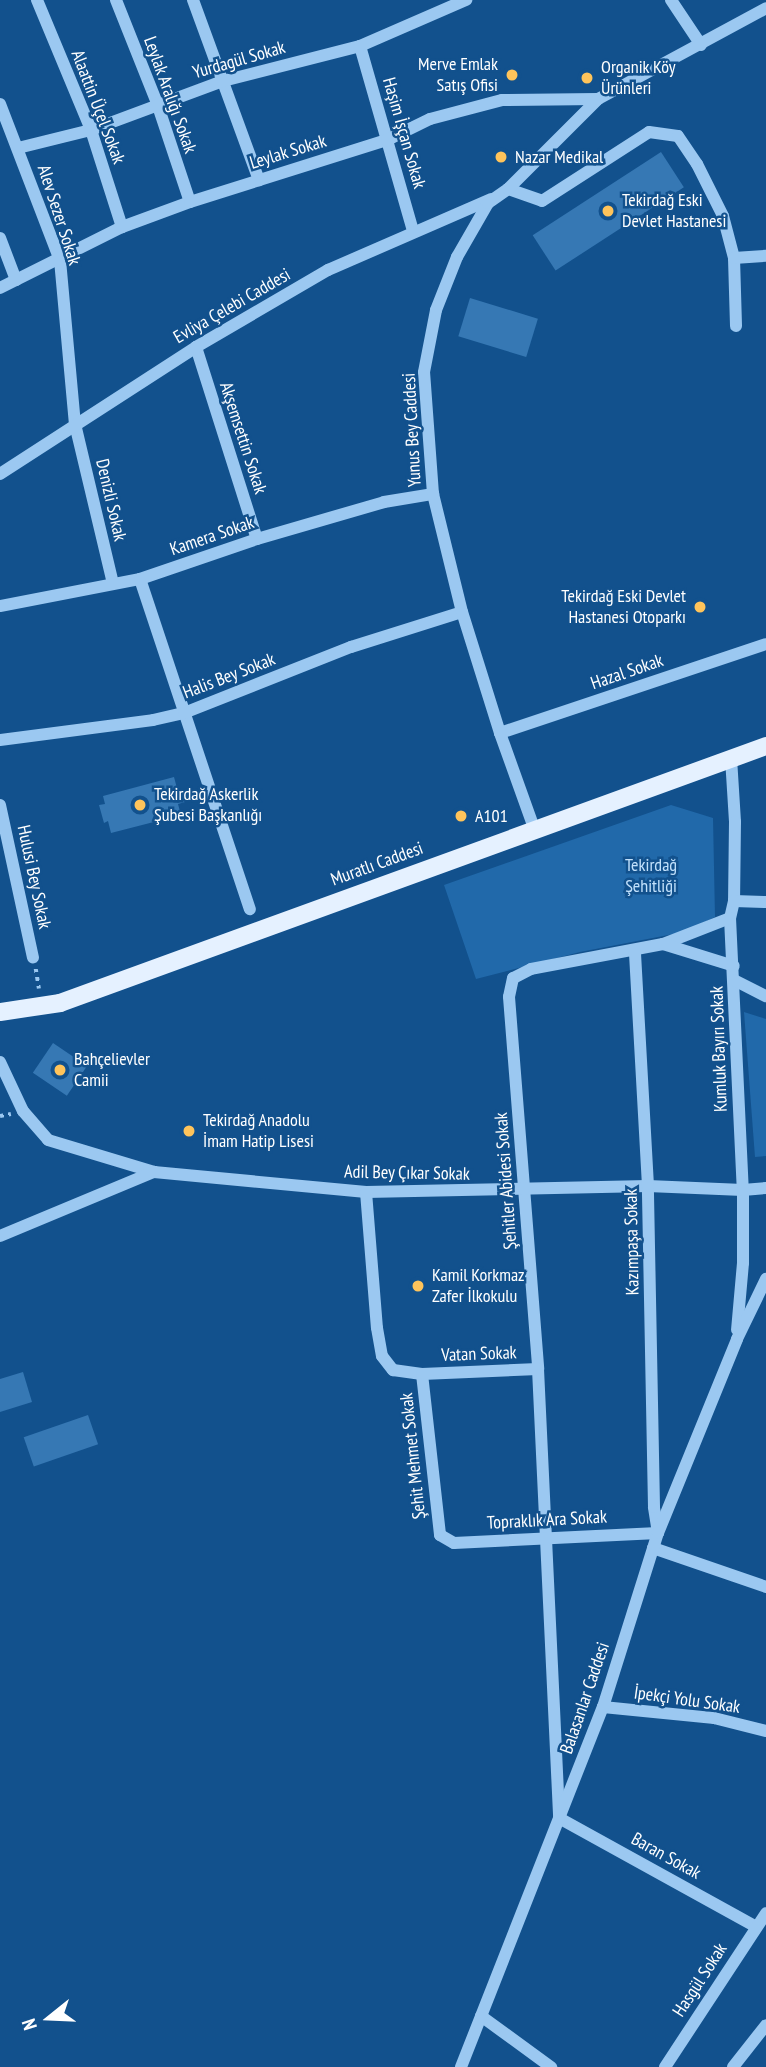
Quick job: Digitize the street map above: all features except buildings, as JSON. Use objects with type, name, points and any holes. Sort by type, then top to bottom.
[{"type":"main road","name":"Muratlı Caddesi","points":[[0,1012],[43,1007],[157,968],[534,828],[766,746]]},
{"type":"street","name":"Alaattin Üçel Sokak","points":[[37,0],[91,130],[122,227]]},
{"type":"street","name":"Leylak Aralığı Sokak","points":[[116,0],[157,103],[190,202]]},
{"type":"street","points":[[193,0],[259,180]]},
{"type":"street","name":"Yurdagül Sokak","points":[[18,148],[91,130],[157,103],[223,81],[360,46],[466,0]]},
{"type":"street","points":[[671,0],[701,45]]},
{"type":"street","name":"Yunus Bey Caddesi","points":[[534,828],[500,733],[462,612],[433,494],[424,372],[436,310],[457,257],[488,203],[503,193],[598,99],[766,8]]},
{"type":"street","name":"Haşim İşçan Sokak","points":[[360,46],[413,230]]},
{"type":"street","name":"Leylak Sokak","points":[[0,288],[122,227],[190,202],[387,140],[430,119],[502,100],[598,99]]},
{"type":"street","name":"Alev Sezer Sokak","points":[[0,104],[60,260],[75,425]]},
{"type":"street","points":[[503,193],[542,201],[649,132],[678,136],[697,164],[723,216],[734,258],[736,326]]},
{"type":"street","name":"Evliya Çelebi Caddesi","points":[[0,474],[196,347],[328,270],[413,230],[503,193]]},
{"type":"street","points":[[0,238],[16,280]]},
{"type":"street","points":[[734,258],[766,256]]},
{"type":"street","name":"Akşemsettin Sokak","points":[[196,347],[257,539]]},
{"type":"street","name":"Denizli Sokak","points":[[75,425],[113,584]]},
{"type":"street","name":"Kamera Sokak","points":[[0,606],[139,579],[257,539],[384,502],[433,494]]},
{"type":"street","points":[[139,579],[250,909]]},
{"type":"street","name":"Halis Bey Sokak","points":[[0,740],[153,720],[184,713],[351,647],[462,612]]},
{"type":"street","name":"Hazal Sokak","points":[[500,733],[766,644]]},
{"type":"street","name":"Kumluk Bayırı Sokak","points":[[731,758],[734,901],[730,918],[743,1190],[743,1263],[737,1339]]},
{"type":"street","name":"Hulusi Bey Sokak","points":[[0,805],[33,957]]},
{"type":"street","points":[[734,901],[766,902]]},
{"type":"street","name":"Şehitler Abidesi Sokak","points":[[559,1818],[548,1536],[538,1369],[509,997],[513,978],[531,969],[663,944],[730,918]]},
{"type":"street","points":[[663,944],[734,965]]},
{"type":"street","name":"Kazımpaşa Sokak","points":[[635,950],[648,1186],[654,1507],[658,1533]]},
{"type":"street","points":[[734,979],[766,996]]},
{"type":"street","name":"Adil Bey Çıkar Sokak","points":[[0,1062],[23,1111],[48,1140],[155,1172],[366,1192],[525,1191],[648,1186],[743,1190],[766,1188]]},
{"type":"street","name":"Adil Bey Çıkar Sokak","points":[[0,1236],[155,1172]]},
{"type":"street","name":"Şehit Mehmet Sokak","points":[[366,1192],[377,1328],[382,1356],[393,1370],[422,1374],[440,1535]]},
{"type":"street","points":[[737,1339],[766,1279]]},
{"type":"street","name":"Balasanlar Caddesi","points":[[461,2067],[603,1707],[658,1533],[737,1339]]},
{"type":"street","name":"Vatan Sokak","points":[[422,1374],[538,1369]]},
{"type":"street","name":"Topraklık Ara Sokak","points":[[440,1535],[454,1543],[548,1536],[658,1533]]},
{"type":"street","points":[[653,1548],[766,1587]]},
{"type":"street","name":"İpekçi Yolu Sokak","points":[[603,1707],[714,1718],[766,1731]]},
{"type":"street","name":"Baran Sokak","points":[[559,1818],[755,1926]]},
{"type":"street","name":"Hasgül Sokak","points":[[665,2067],[766,1913]]},
{"type":"street","points":[[481,2016],[551,2067]]},
{"type":"street","points":[[733,2067],[766,2025]]},
{"type":"path","points":[[33,957],[43,1007]]},
{"type":"green space","name":"Tekirdağ Şehitliği","points":[[671,805],[713,818],[715,917],[684,932],[580,952],[476,979],[444,885]]},
{"type":"green space","points":[[744,1012],[766,1019],[766,1156],[755,1157]]},
{"type":"place","name":"Merve Emlak Satış Ofisi","points":[[512,75]]},
{"type":"place","name":"Organik Köy Ürünleri","points":[[587,78]]},
{"type":"place","name":"Nazar Medikal","points":[[501,157]]},
{"type":"place","name":"Tekirdağ Eski Devlet Hastanesi","points":[[608,211]]},
{"type":"place","name":"Tekirdağ Eski Devlet Hastanesi Otoparkı","points":[[700,607]]},
{"type":"place","name":"Tekirdağ Askerlik Şubesi Başkanlığı","points":[[140,805]]},
{"type":"place","name":"A101","points":[[461,816]]},
{"type":"place","name":"Bahçelievler Camii","points":[[60,1070]]},
{"type":"place","name":"Tekirdağ Anadolu İmam Hatip Lisesi","points":[[189,1131]]},
{"type":"place","name":"Kamil Korkmaz Zafer İlkokulu","points":[[418,1286]]}]
